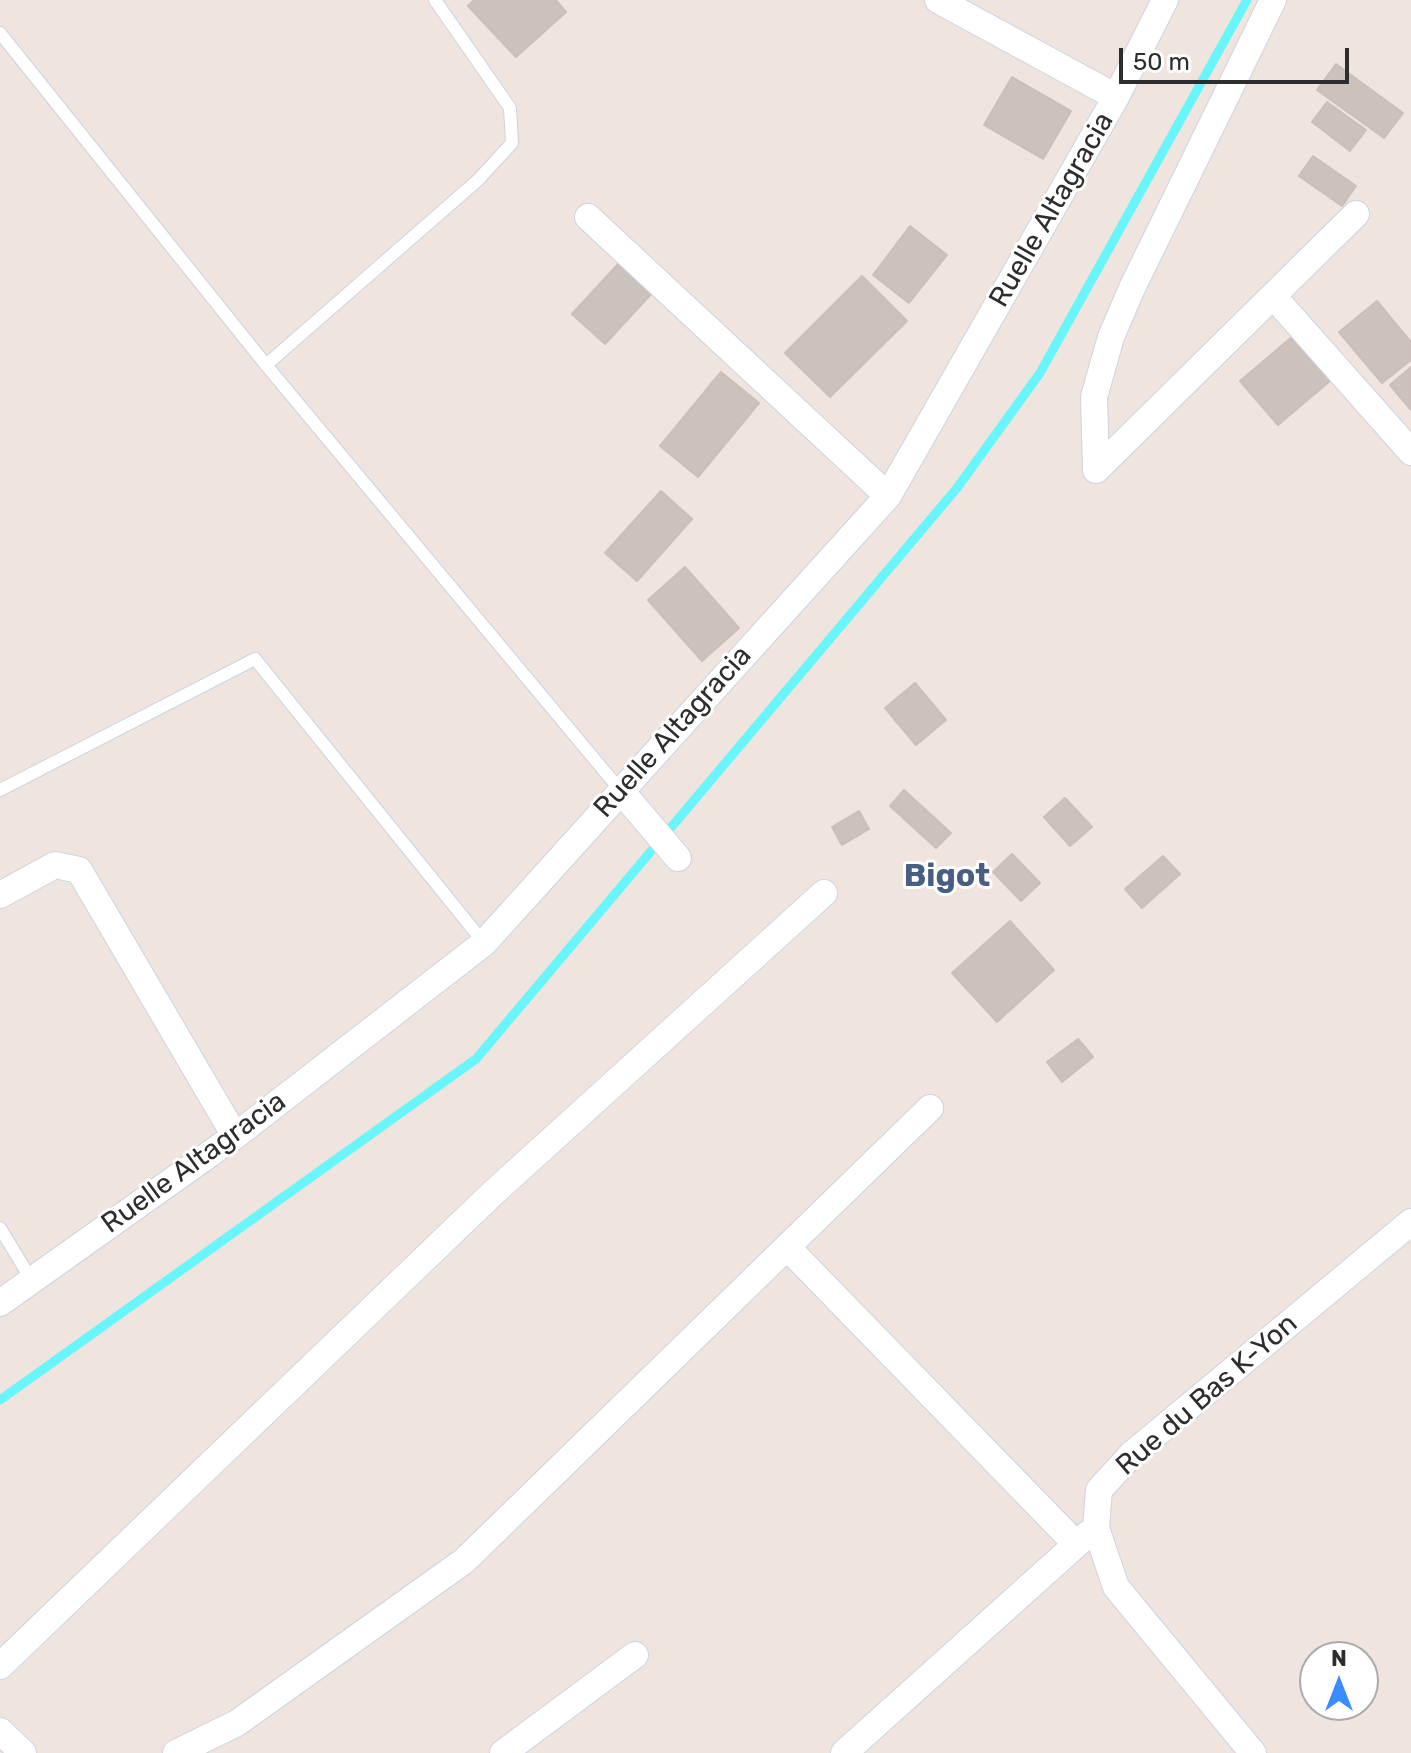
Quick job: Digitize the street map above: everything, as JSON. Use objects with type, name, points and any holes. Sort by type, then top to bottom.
[{"type":"street","points":[[938,0],[1116,97]]},
{"type":"street","name":"Ruelle Altagracia","points":[[0,1303],[235,1136],[484,943],[888,496],[1116,97],[1165,0]]},
{"type":"street","points":[[1273,0],[1111,337],[1094,397],[1096,470],[1356,214]]},
{"type":"street","points":[[588,217],[888,496]]},
{"type":"street","points":[[1274,297],[1411,452]]},
{"type":"street","points":[[621,791],[678,858]]},
{"type":"street","points":[[0,895],[55,865],[79,870],[235,1136]]},
{"type":"street","points":[[0,1666],[492,1194],[824,893]]},
{"type":"street","points":[[176,1753],[237,1723],[464,1561],[930,1108]]},
{"type":"street","name":"Rue du Bas K-Yon","points":[[1253,1753],[1116,1587],[1086,1536],[1099,1490],[1132,1454],[1411,1222]]},
{"type":"street","points":[[787,1247],[1086,1536],[844,1753]]},
{"type":"street","points":[[503,1753],[635,1655]]},
{"type":"street","points":[[0,1731],[23,1753]]},
{"type":"lane","points":[[266,365],[478,180],[512,143],[510,108],[435,0]]},
{"type":"lane","points":[[0,33],[266,365],[621,791]]},
{"type":"lane","points":[[0,790],[255,659],[484,943]]},
{"type":"lane","points":[[0,1228],[31,1279]]},
{"type":"building","points":[[474,0],[556,0],[566,12],[516,57],[468,6]]},
{"type":"building","points":[[1336,64],[1403,113],[1384,138],[1317,90]]},
{"type":"building","points":[[1012,77],[1071,111],[1043,159],[984,125]]},
{"type":"building","points":[[1327,102],[1366,130],[1350,151],[1312,122]]},
{"type":"building","points":[[1313,156],[1356,186],[1342,206],[1299,176]]},
{"type":"building","points":[[910,226],[947,255],[909,303],[873,275]]},
{"type":"building","points":[[620,262],[653,292],[605,344],[572,314]]},
{"type":"building","points":[[862,276],[907,321],[830,397],[785,353]]},
{"type":"building","points":[[1377,301],[1411,342],[1411,360],[1382,383],[1339,332]]},
{"type":"building","points":[[1299,331],[1337,375],[1278,425],[1240,381]]},
{"type":"building","points":[[1411,367],[1411,410],[1390,385]]},
{"type":"building","points":[[721,372],[759,403],[698,477],[660,446]]},
{"type":"building","points":[[661,491],[692,519],[637,581],[605,553]]},
{"type":"building","points":[[685,567],[739,628],[702,661],[648,600]]},
{"type":"building","points":[[915,683],[946,720],[916,745],[885,708]]},
{"type":"building","points":[[904,790],[951,833],[936,848],[890,806]]},
{"type":"building","points":[[1065,798],[1092,827],[1070,846],[1044,817]]},
{"type":"building","points":[[859,811],[869,829],[842,845],[832,827]]},
{"type":"building","points":[[1012,854],[1040,883],[1021,901],[993,872]]},
{"type":"building","points":[[1163,856],[1180,874],[1142,908],[1125,889]]},
{"type":"building","points":[[1010,921],[1054,970],[997,1022],[952,973]]},
{"type":"building","points":[[1078,1039],[1093,1057],[1062,1082],[1047,1062]]},
{"type":"waterway","points":[[0,1400],[476,1059],[957,488],[1040,373],[1247,0]]},
{"type":"district","name":"Bigot","points":[[947,877]]}]
